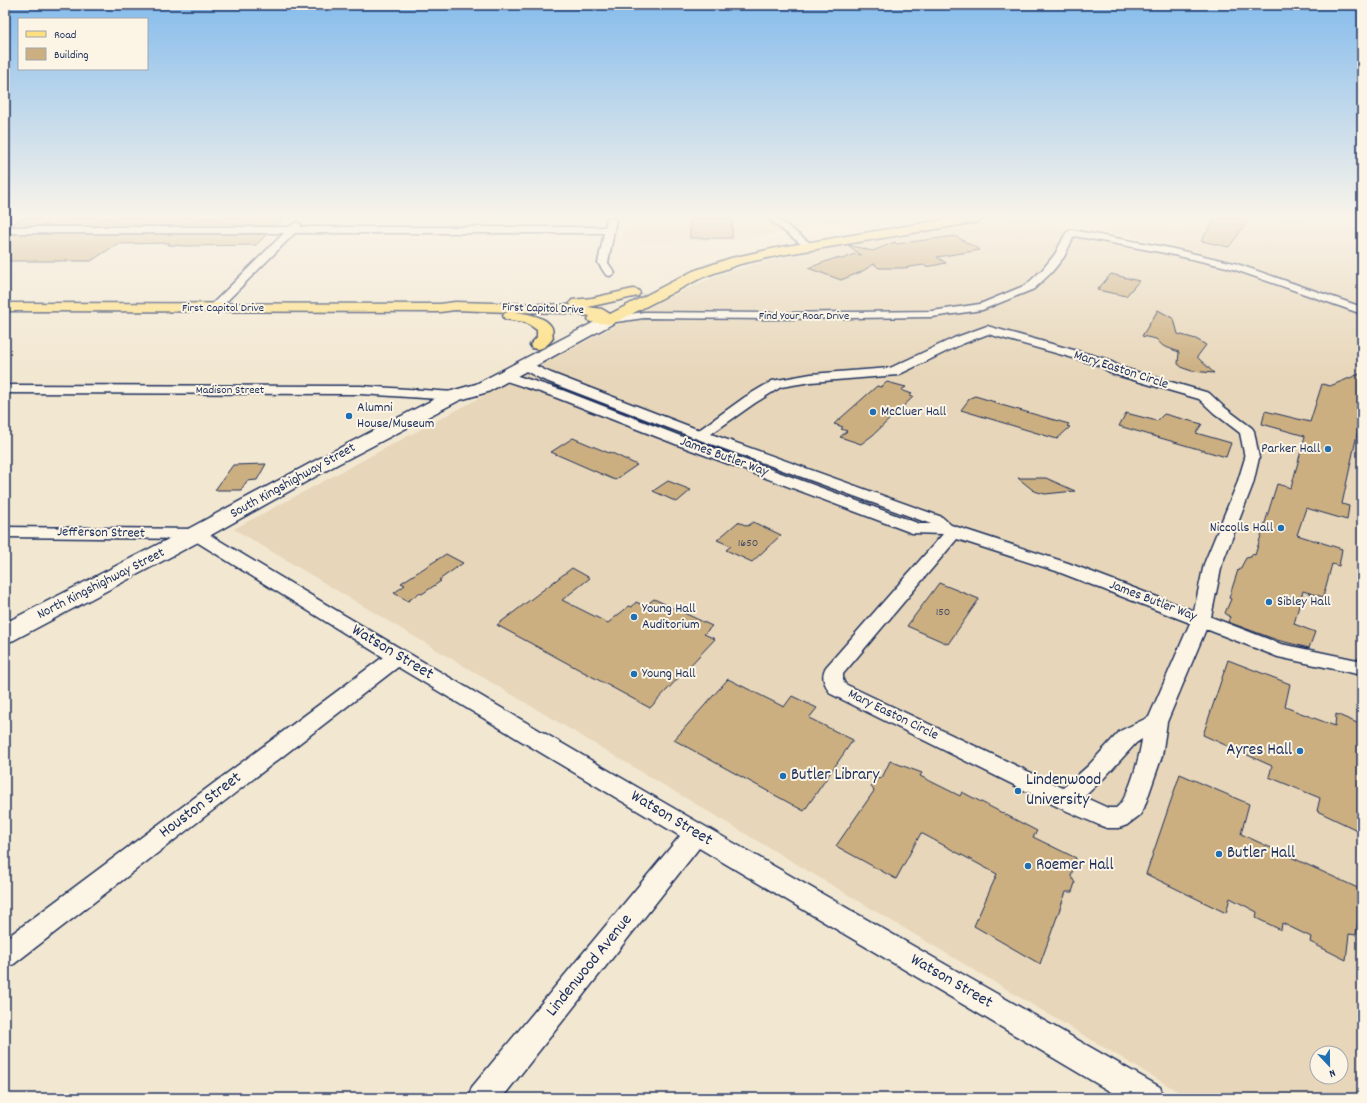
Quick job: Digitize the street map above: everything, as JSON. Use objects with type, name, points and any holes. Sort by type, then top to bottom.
[{"type":"main road","name":"First Capitol Drive","points":[[440,308],[455,306],[568,309],[597,316],[633,293],[708,269]]},
{"type":"main road","name":"First Capitol Drive","points":[[5,307],[440,308],[474,311],[597,316],[656,285]]},
{"type":"main road","points":[[455,306],[479,303],[575,304],[592,302],[633,293]]},
{"type":"main road","points":[[474,311],[529,318],[544,328],[545,338],[538,345]]},
{"type":"main road","name":"South Kingshighway Street","points":[[454,396],[465,383],[597,316]]},
{"type":"main road","name":"South Kingshighway Street","points":[[196,534],[329,461],[454,396],[482,388],[524,366],[597,316]]},
{"type":"main road","name":"North Kingshighway Street","points":[[5,634],[196,534]]},
{"type":"street","points":[[214,308],[253,269]]},
{"type":"street","points":[[607,269],[610,273]]},
{"type":"street","name":"Find Your Roar Drive","points":[[597,316],[932,314],[982,307],[1030,287],[1048,269]]},
{"type":"street","name":"Find Your Roar Drive","points":[[1243,269],[1362,311]]},
{"type":"street","name":"Find Your Roar Drive","points":[[656,285],[658,305],[665,307],[708,310],[911,310],[997,300]]},
{"type":"street","name":"Mary Easton Circle","points":[[700,434],[750,400],[777,384],[811,378],[893,372],[958,341],[986,330],[1102,362],[1118,371],[1204,396],[1211,404],[1247,431],[1252,458],[1234,514],[1213,564],[1201,619],[1157,722],[1151,756],[1132,808],[1126,814],[1119,818],[1107,818],[1066,800],[838,688],[833,680],[833,672],[950,531]]},
{"type":"street","name":"James Butler Way","points":[[524,366],[546,376],[700,434],[936,520],[950,531]]},
{"type":"street","name":"James Butler Way","points":[[505,376],[557,393],[683,442],[918,529],[950,531],[1062,567],[1201,619],[1278,650],[1362,668]]},
{"type":"street","name":"Madison Street","points":[[5,389],[361,390],[454,396]]},
{"type":"street","name":"Jefferson Street","points":[[5,532],[196,534]]},
{"type":"street","name":"Watson Street","points":[[196,534],[397,657],[1143,1096]]},
{"type":"street","name":"Houston Street","points":[[5,954],[397,657]]},
{"type":"street","points":[[1066,800],[1096,772],[1128,737],[1157,722]]},
{"type":"street","name":"Lindenwood Avenue","points":[[483,1098],[696,834]]},
{"type":"shaded area","name":"Lindenwood University","points":[[737,269],[1362,269],[1362,1098],[1189,1098],[234,529],[667,298],[721,274]]},
{"type":"building","points":[[812,269],[865,269],[841,280]]},
{"type":"building","points":[[1111,274],[1139,281],[1126,296],[1097,290]]},
{"type":"building","points":[[1158,310],[1174,319],[1178,334],[1196,339],[1206,345],[1197,357],[1214,373],[1192,371],[1183,368],[1178,364],[1179,352],[1163,346],[1156,339],[1142,336]]},
{"type":"building","points":[[1362,373],[1362,411],[1342,504],[1349,506],[1347,520],[1306,508],[1297,535],[1342,549],[1339,566],[1332,564],[1323,597],[1303,591],[1294,624],[1315,632],[1309,648],[1277,640],[1228,622],[1230,617],[1225,613],[1231,599],[1229,598],[1238,570],[1239,571],[1246,558],[1251,557],[1252,554],[1255,555],[1277,484],[1291,488],[1305,436],[1262,424],[1265,411],[1310,422],[1322,384],[1330,386]]},
{"type":"building","name":"McCluer Hall","points":[[887,382],[906,387],[901,390],[912,394],[909,396],[913,397],[873,435],[861,444],[840,437],[847,431],[841,429],[843,427],[834,424],[877,386],[881,387]]},
{"type":"building","points":[[975,396],[995,402],[994,403],[1069,424],[1067,426],[1070,427],[1057,439],[961,410],[970,398]]},
{"type":"building","points":[[1126,413],[1157,421],[1164,414],[1202,424],[1196,433],[1231,443],[1226,457],[1119,426]]},
{"type":"building","points":[[573,438],[609,453],[610,452],[637,465],[615,480],[551,452]]},
{"type":"building","points":[[266,464],[257,480],[247,481],[241,490],[215,490],[233,465]]},
{"type":"building","points":[[1018,478],[1046,478],[1075,491],[1045,494],[1034,491]]},
{"type":"building","points":[[668,481],[691,490],[677,502],[653,491]]},
{"type":"building","points":[[738,522],[748,526],[753,522],[781,535],[752,562],[726,550],[731,546],[717,540]]},
{"type":"building","points":[[446,554],[463,563],[439,580],[441,581],[422,594],[419,593],[408,601],[394,593],[405,585],[401,583]]},
{"type":"building","name":"Young Hall","points":[[572,568],[590,578],[562,600],[608,623],[629,606],[632,607],[636,602],[645,606],[654,599],[712,626],[704,634],[715,639],[650,708],[497,625]]},
{"type":"building","points":[[939,583],[979,599],[948,644],[907,626]]},
{"type":"building","name":"Ayres Hall","points":[[1228,660],[1290,684],[1285,707],[1335,726],[1336,714],[1362,725],[1362,819],[1359,818],[1357,830],[1317,811],[1320,798],[1269,777],[1272,766],[1203,735]]},
{"type":"building","name":"Butler Library","points":[[728,679],[784,707],[792,696],[817,708],[809,718],[853,740],[804,811],[674,740]]},
{"type":"building","name":"Roemer Hall","points":[[890,761],[922,773],[920,776],[960,796],[962,792],[1037,831],[1033,837],[1076,858],[1071,876],[1075,883],[1072,892],[1066,892],[1040,964],[974,926],[997,874],[921,833],[896,879],[836,846],[874,791],[871,786],[876,779],[882,778]]},
{"type":"building","name":"Butler Hall","points":[[1180,774],[1249,804],[1241,834],[1362,890],[1356,935],[1349,934],[1346,960],[1310,942],[1311,937],[1282,923],[1281,930],[1256,918],[1257,912],[1230,898],[1226,913],[1146,874]]},
{"type":"place","name":"McCluer Hall","points":[[873,412]]},
{"type":"place","name":"Alumni House/Museum","points":[[349,416]]},
{"type":"place","name":"Parker Hall","points":[[1328,449]]},
{"type":"place","name":"Niccolls Hall","points":[[1281,528]]},
{"type":"place","name":"Sibley Hall","points":[[1269,602]]},
{"type":"place","name":"Young Hall Auditorium","points":[[634,617]]},
{"type":"place","name":"Young Hall","points":[[634,674]]},
{"type":"place","name":"Ayres Hall","points":[[1300,751]]},
{"type":"place","name":"Butler Library","points":[[783,776]]},
{"type":"place","name":"Lindenwood University","points":[[1018,791]]},
{"type":"place","name":"Butler Hall","points":[[1219,854]]},
{"type":"place","name":"Roemer Hall","points":[[1028,866]]}]
